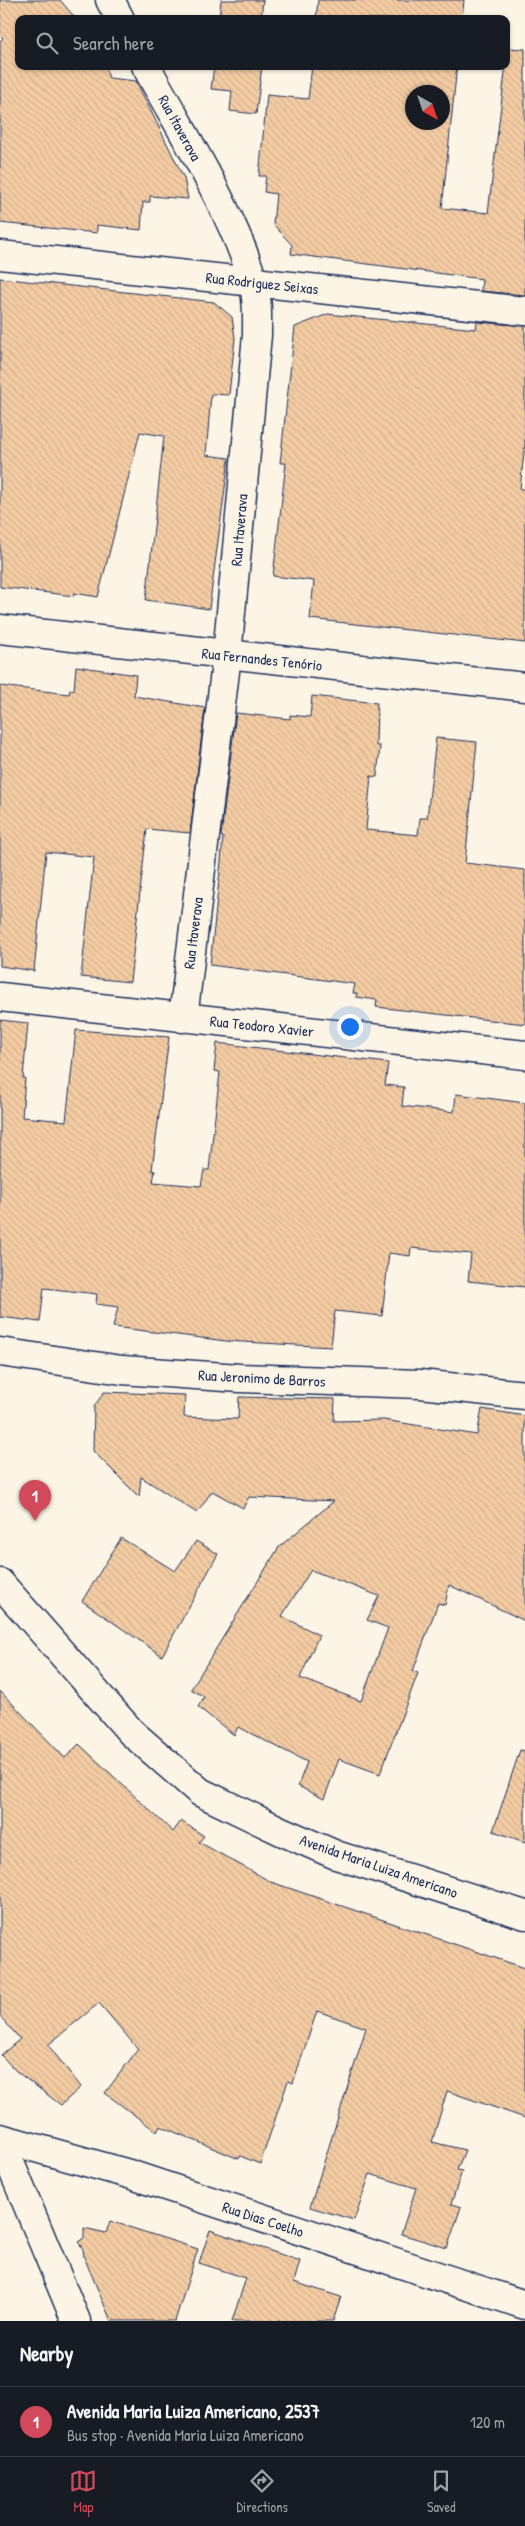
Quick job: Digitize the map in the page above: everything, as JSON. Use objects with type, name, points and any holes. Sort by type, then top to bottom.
[{"type":"street","points":[[110,0],[118,15]]},
{"type":"street","name":"Rua Itaverava","points":[[148,70],[215,192],[237,239],[253,282],[257,335],[228,655],[183,1018]]},
{"type":"street","name":"Rua Rodriguez Seixas","points":[[0,255],[525,311]]},
{"type":"street","name":"Rua Fernandes Tenório","points":[[0,629],[525,687]]},
{"type":"street","name":"Rua Teodoro Xavier","points":[[0,997],[525,1055]]},
{"type":"street","name":"Rua Jeronimo de Barros","points":[[0,1352],[122,1370],[240,1378],[420,1384],[525,1395]]},
{"type":"street","name":"Avenida Maria Luiza Americano","points":[[0,1583],[130,1732],[200,1792],[281,1832],[336,1855],[525,1915]]},
{"type":"street","points":[[0,2139],[76,2321]]},
{"type":"street","name":"Rua Dias Coelho","points":[[0,2139],[129,2174],[525,2305]]},
{"type":"building","points":[[0,0],[60,0],[73,15],[15,15],[15,70],[106,70],[109,78],[136,81],[184,178],[188,199],[150,196],[150,202],[143,202],[141,230],[97,225],[97,233],[0,223],[0,41],[3,38],[0,35]]},
{"type":"building","points":[[221,0],[263,0],[261,15],[219,15]]},
{"type":"building","points":[[318,0],[464,0],[462,15],[316,15]]},
{"type":"building","points":[[510,48],[525,49],[525,295],[481,291],[482,279],[291,254],[292,245],[273,224],[276,194],[264,192],[266,176],[259,176],[267,95],[308,99],[312,70],[457,70],[442,208],[488,213],[505,70],[510,70]]},
{"type":"building","points":[[213,70],[262,70],[256,114],[230,111],[232,91],[211,89]]},
{"type":"building","points":[[0,278],[214,302],[232,317],[235,338],[229,395],[211,394],[206,455],[229,458],[209,609],[146,600],[164,436],[140,432],[98,597],[74,593],[74,596],[0,587]]},
{"type":"building","points":[[328,314],[476,329],[477,322],[525,326],[525,444],[520,489],[525,489],[525,643],[310,619],[314,581],[273,576],[286,463],[280,463],[295,327]]},
{"type":"building","points":[[76,666],[136,675],[134,696],[205,708],[190,833],[147,829],[130,982],[81,977],[94,857],[46,852],[34,971],[0,966],[0,686],[69,694],[70,689],[74,690]]},
{"type":"building","points":[[312,696],[377,703],[376,746],[380,746],[377,777],[371,776],[366,830],[418,835],[420,818],[427,818],[436,738],[477,742],[465,863],[525,870],[525,1024],[376,1007],[377,1000],[356,997],[357,993],[353,993],[355,984],[210,965],[221,861],[223,837],[221,836],[236,713],[290,719],[290,715],[310,717]]},
{"type":"building","points":[[0,1020],[28,1023],[22,1117],[66,1121],[76,1030],[169,1037],[152,1170],[155,1171],[153,1182],[201,1186],[204,1170],[209,1170],[220,1072],[214,1071],[217,1043],[388,1063],[385,1085],[404,1087],[402,1106],[454,1112],[456,1094],[525,1103],[525,1287],[468,1281],[471,1254],[411,1248],[410,1256],[389,1253],[382,1316],[335,1311],[331,1347],[226,1341],[113,1327],[118,1307],[96,1304],[97,1294],[44,1288],[40,1322],[0,1317]]},
{"type":"building","points":[[104,1392],[185,1395],[184,1417],[238,1419],[239,1397],[335,1399],[334,1421],[384,1420],[477,1435],[482,1409],[525,1416],[525,1621],[449,1585],[445,1605],[438,1603],[413,1671],[418,1673],[380,1774],[339,1759],[324,1799],[298,1786],[307,1762],[238,1727],[234,1735],[198,1707],[204,1697],[191,1689],[279,1547],[334,1501],[249,1497],[243,1508],[212,1491],[197,1513],[141,1477],[139,1497],[93,1451],[94,1407]],"holes":[[[311,1570],[379,1596],[367,1620],[388,1628],[361,1701],[300,1678],[319,1635],[282,1616]]]},
{"type":"building","points":[[121,1538],[175,1571],[196,1541],[218,1554],[162,1656],[82,1601]]},
{"type":"building","points":[[0,1691],[65,1758],[79,1744],[173,1832],[181,1821],[204,1836],[199,1842],[271,1882],[525,1968],[525,2118],[447,2091],[432,2142],[465,2150],[457,2170],[462,2171],[451,2204],[461,2207],[447,2248],[401,2234],[416,2188],[370,2174],[354,2220],[310,2207],[366,2028],[317,2011],[293,2083],[288,2081],[260,2164],[240,2156],[239,2159],[160,2126],[157,2132],[105,2093],[138,2049],[99,2003],[48,2045],[81,2087],[61,2105],[16,2071],[1,2055],[20,2039],[0,2016]]},
{"type":"building","points":[[520,1750],[525,1751],[525,1842],[493,1831]]},
{"type":"building","points":[[110,2221],[198,2249],[175,2321],[111,2321],[84,2257],[83,2249],[78,2242],[84,2238],[84,2228],[106,2233]]},
{"type":"building","points":[[210,2230],[300,2261],[294,2282],[341,2297],[333,2321],[232,2321],[246,2278],[199,2263]]},
{"type":"place","name":"Avenida Maria Luiza Americano, 2537","points":[[35,1521]]}]
